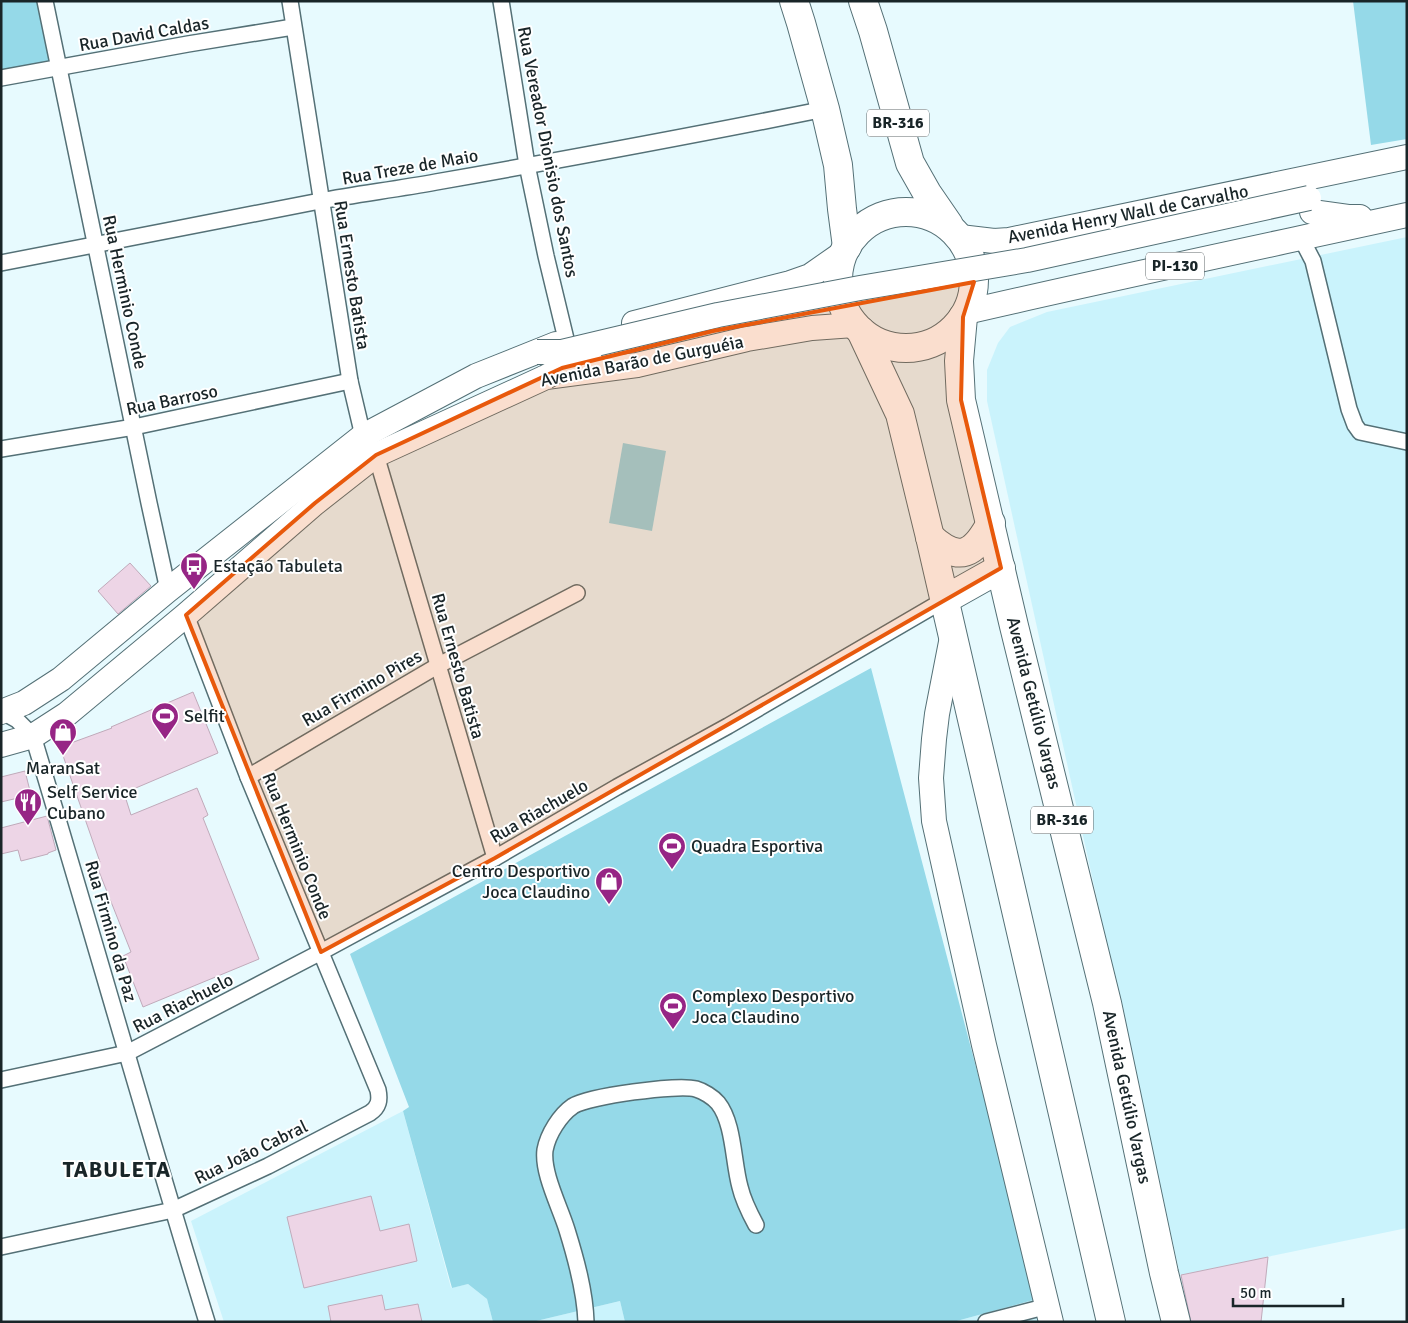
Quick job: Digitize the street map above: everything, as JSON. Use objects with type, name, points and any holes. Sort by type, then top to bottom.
[{"type":"highway","points":[[794,1],[802,22],[826,109],[838,165],[842,209],[850,243],[839,265],[839,290],[847,314],[866,334],[900,414],[1111,1322]]},
{"type":"highway","name":"Avenida Getúlio Vargas","points":[[863,1],[910,163],[926,193],[970,254],[974,273],[973,293],[964,314],[960,361],[961,400],[1107,1003],[1176,1322]]},
{"type":"highway","name":"BR-316","points":[[850,243],[880,216],[906,211],[919,212],[942,221],[958,235]]},
{"type":"highway","name":"BR-316","points":[[866,334],[906,348],[927,345],[947,334],[958,324],[964,314]]},
{"type":"highway","points":[[930,537],[947,551],[963,552],[975,548],[980,543],[991,523]]},
{"type":"highway","points":[[944,600],[1001,568]]},
{"type":"main road","name":"Avenida Henry Wall de Carvalho","points":[[958,235],[994,241],[1009,240],[1407,157]]},
{"type":"main road","points":[[546,377],[562,368],[713,331],[967,284],[1310,205],[1369,165]]},
{"type":"main road","points":[[536,352],[562,352],[728,313],[860,288],[1027,260],[1310,205],[1348,217],[1396,217]]},
{"type":"main road","name":"PI-130","points":[[964,314],[1018,298],[1396,217]]},
{"type":"main road","name":"Avenida Barão de Gurguéia","points":[[2,711],[24,703],[61,679],[168,590],[370,446],[476,376],[566,339],[626,326],[790,283],[810,276],[850,243]]},
{"type":"main road","name":"Avenida Barão de Gurguéia","points":[[1,745],[33,736],[67,714],[186,615],[315,502],[370,446],[546,377],[637,365],[747,340],[812,328],[866,334]]},
{"type":"main road","points":[[952,635],[937,714],[930,778],[934,821],[986,1054],[1049,1314]]},
{"type":"street","name":"Rua Herminio Conde","points":[[45,1],[168,590]]},
{"type":"street","name":"Rua Ernesto Batista","points":[[290,1],[350,381],[439,665],[495,858]]},
{"type":"street","name":"Rua Vereador Dionisio dos Santos","points":[[501,1],[527,165],[566,339]]},
{"type":"street","name":"Rua David Caldas","points":[[1,78],[293,27]]},
{"type":"street","name":"Rua Treze de Maio","points":[[1,262],[97,246],[322,200],[436,182],[683,138],[826,109]]},
{"type":"street","points":[[1301,238],[1313,261],[1349,410],[1355,424],[1360,432],[1407,442]]},
{"type":"street","name":"Rua Barroso","points":[[1,449],[134,427],[350,381]]},
{"type":"street","name":"Rua Firmino Pires","points":[[248,776],[439,665],[577,593]]},
{"type":"street","name":"Rua Riachuelo","points":[[1,1080],[127,1053],[321,952],[495,858],[617,787],[728,726],[944,600]]},
{"type":"street","name":"Rua Herminio Conde","points":[[186,615],[248,776],[378,1090]]},
{"type":"street","name":"Rua Firmino da Paz","points":[[2,711],[17,720],[33,736],[83,901],[172,1210],[207,1322]]},
{"type":"street","points":[[586,1322],[586,1301],[567,1230],[546,1167],[545,1152],[548,1140],[558,1122],[572,1107],[584,1100],[661,1089],[697,1089],[708,1095],[716,1101],[726,1118],[740,1187],[746,1208],[756,1225]]},
{"type":"street","name":"Rua João Cabral","points":[[1,1247],[172,1210],[268,1166],[370,1113],[375,1110],[379,1103],[378,1090]]},
{"type":"street","points":[[986,1322],[1049,1314]]},
{"type":"highlighted area","points":[[974,282],[963,317],[961,400],[1001,568],[495,858],[321,952],[186,615],[315,503],[376,455],[562,368],[713,331]]},
{"type":"shaded area","points":[[1,1],[38,1],[54,62],[1,72]]},
{"type":"shaded area","points":[[1353,1],[1407,1],[1407,139],[1371,145]]},
{"type":"shaded area","points":[[1407,237],[1407,1228],[1180,1275],[987,401],[987,370],[998,343],[1010,327],[1047,312]]},
{"type":"shaded area","points":[[623,443],[666,451],[652,531],[609,523]]},
{"type":"shaded area","name":"Complexo Desportivo Joca Claudino","points":[[871,668],[1037,1299],[953,1322],[625,1322],[620,1301],[532,1322],[493,1322],[487,1299],[468,1284],[452,1288],[403,1111],[409,1107],[350,954]]},
{"type":"shaded area","points":[[403,1111],[451,1288],[468,1284],[487,1299],[493,1322],[224,1322],[191,1221]]},
{"type":"shaded area","points":[[1037,1299],[1041,1322],[953,1322]]},
{"type":"shaded area","points":[[620,1301],[625,1322],[532,1322]]},
{"type":"building","points":[[130,563],[151,586],[118,614],[98,591]]},
{"type":"building","points":[[193,692],[218,753],[124,793],[131,815],[197,788],[208,815],[203,818],[259,959],[143,1007],[123,956],[131,952],[96,864],[100,862],[60,747],[112,728]]},
{"type":"building","points":[[25,771],[31,795],[1,802],[1,777]]},
{"type":"building","points":[[47,816],[56,850],[21,861],[18,850],[1,854],[1,828]]},
{"type":"building","points":[[371,1196],[380,1231],[409,1224],[417,1261],[304,1288],[287,1217]]},
{"type":"building","points":[[1268,1257],[1261,1322],[1191,1322],[1181,1275]]},
{"type":"building","points":[[382,1295],[385,1310],[418,1304],[422,1322],[331,1322],[328,1306]]},
{"type":"place","name":"Estação Tabuleta","points":[[194,590]]},
{"type":"place","name":"Selfit","points":[[165,740]]},
{"type":"place","name":"MaranSat","points":[[63,756]]},
{"type":"place","name":"Self Service Cubano","points":[[28,826]]},
{"type":"place","name":"Quadra Esportiva","points":[[672,870]]},
{"type":"place","name":"Centro Desportivo Joca Claudino","points":[[609,905]]},
{"type":"place","name":"Complexo Desportivo Joca Claudino","points":[[673,1030]]},
{"type":"district","name":"TABULETA","points":[[117,1169]]}]
